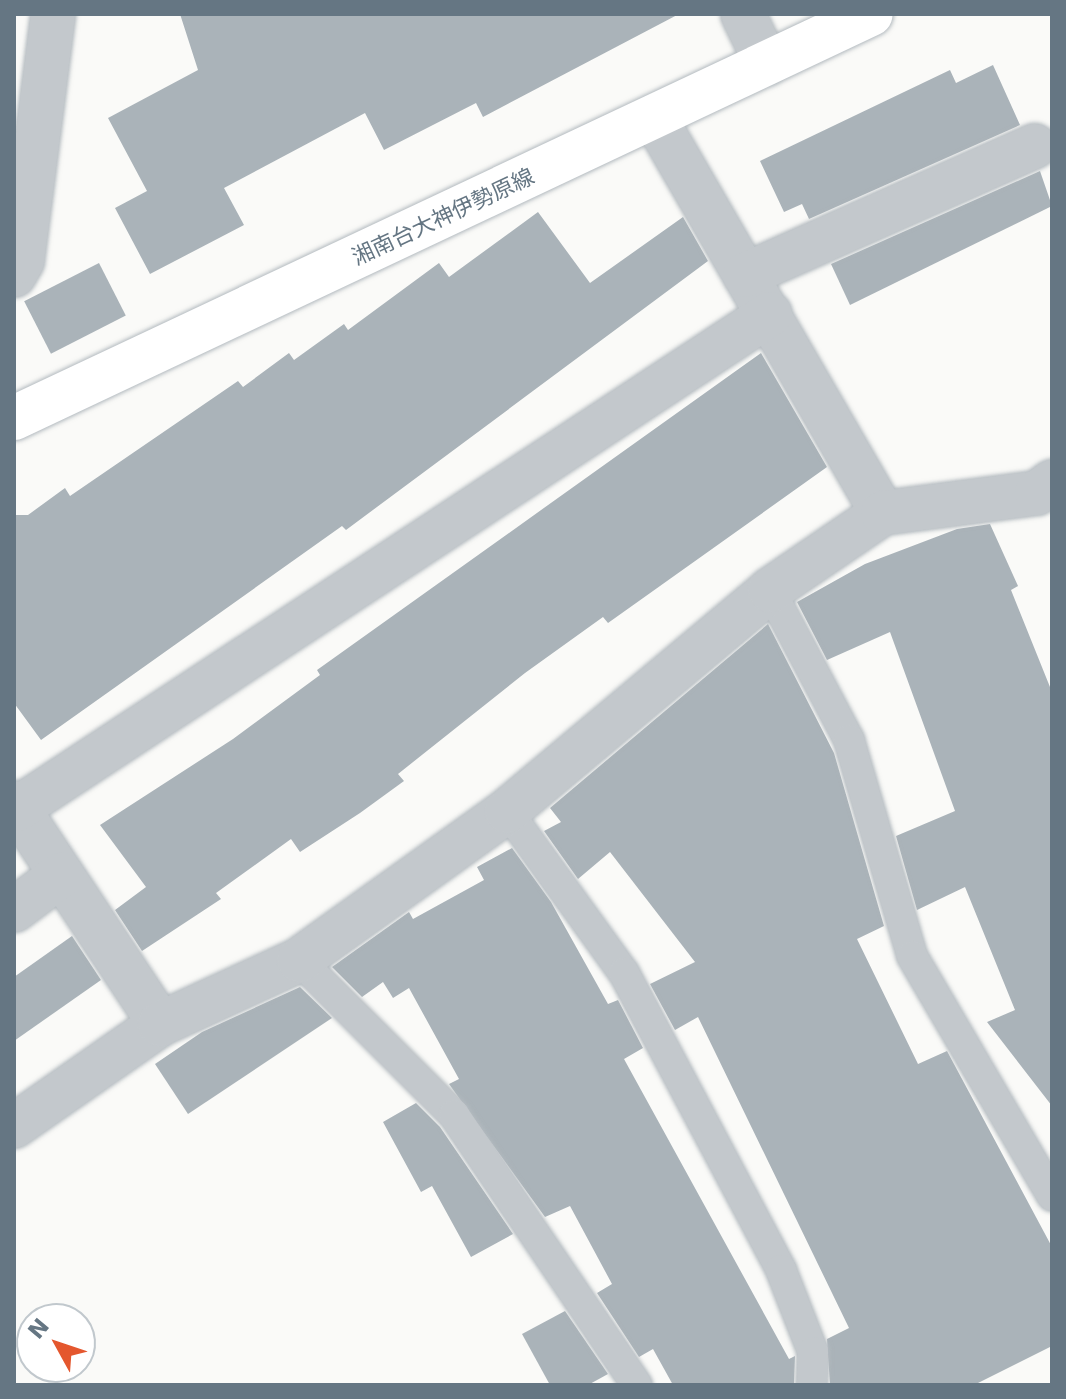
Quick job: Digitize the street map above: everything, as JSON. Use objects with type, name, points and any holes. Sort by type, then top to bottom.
[{"type":"main road","name":"湘南台大神伊勢原線","points":[[14,418],[869,14]]},
{"type":"street","points":[[14,275],[22,261],[53,14]]},
{"type":"street","points":[[743,14],[767,64]]},
{"type":"street","points":[[654,117],[883,513]]},
{"type":"street","points":[[745,275],[1035,146]]},
{"type":"street","points":[[160,1024],[16,806],[770,314]]},
{"type":"street","points":[[14,1126],[160,1024],[299,960],[507,811],[770,590],[883,513],[1037,493],[1052,482]]},
{"type":"street","points":[[14,910],[61,875]]},
{"type":"lane","points":[[770,590],[849,740],[912,956],[1052,1196]]},
{"type":"lane","points":[[507,811],[632,987],[781,1270],[813,1352],[812,1385]]},
{"type":"lane","points":[[299,960],[454,1115],[637,1385]]},
{"type":"building","points":[[180,14],[679,14],[483,117],[476,103],[384,150],[365,113],[224,188],[244,225],[150,274],[115,208],[147,191],[108,118],[198,70]]},
{"type":"building","points":[[993,65],[1020,125],[809,219],[802,204],[784,212],[760,161],[950,70],[956,83]]},
{"type":"building","points":[[1040,171],[1052,206],[850,305],[831,264]]},
{"type":"building","points":[[538,212],[590,283],[683,217],[708,261],[346,530],[342,526],[41,740],[14,703],[14,515],[28,515],[65,488],[70,496],[238,381],[243,387],[289,353],[294,360],[344,324],[348,330],[439,263],[449,277]]},
{"type":"building","points":[[99,263],[126,316],[51,354],[24,301]]},
{"type":"building","points":[[761,353],[827,467],[608,623],[603,617],[525,673],[398,774],[404,781],[360,813],[300,852],[291,839],[216,893],[221,899],[142,951],[115,910],[146,887],[100,825],[233,739],[320,675],[317,670]]},
{"type":"building","points":[[990,524],[1018,586],[1011,590],[1052,692],[1052,1106],[987,1022],[1015,1010],[965,887],[917,910],[896,836],[955,811],[890,632],[827,660],[797,602],[865,564],[957,529]]},
{"type":"building","points":[[768,624],[834,753],[884,926],[857,939],[918,1064],[947,1051],[1052,1247],[1052,1346],[974,1385],[830,1385],[827,1339],[849,1328],[698,1017],[675,1030],[650,984],[695,962],[610,852],[578,879],[544,831],[561,822],[550,808]]},
{"type":"building","points":[[512,848],[551,902],[608,1004],[618,1000],[643,1048],[624,1059],[789,1359],[795,1356],[794,1385],[673,1385],[653,1349],[639,1357],[597,1293],[612,1284],[570,1206],[545,1217],[449,1084],[459,1079],[409,988],[393,998],[383,982],[362,997],[332,967],[409,912],[413,919],[484,880],[477,867]]},
{"type":"building","points":[[72,936],[101,980],[14,1041],[14,977]]},
{"type":"building","points":[[300,987],[332,1018],[188,1114],[155,1064],[202,1032]]},
{"type":"building","points":[[416,1103],[440,1127],[513,1234],[471,1257],[432,1186],[421,1192],[383,1122]]},
{"type":"building","points":[[565,1311],[608,1374],[588,1385],[550,1385],[522,1334]]}]
